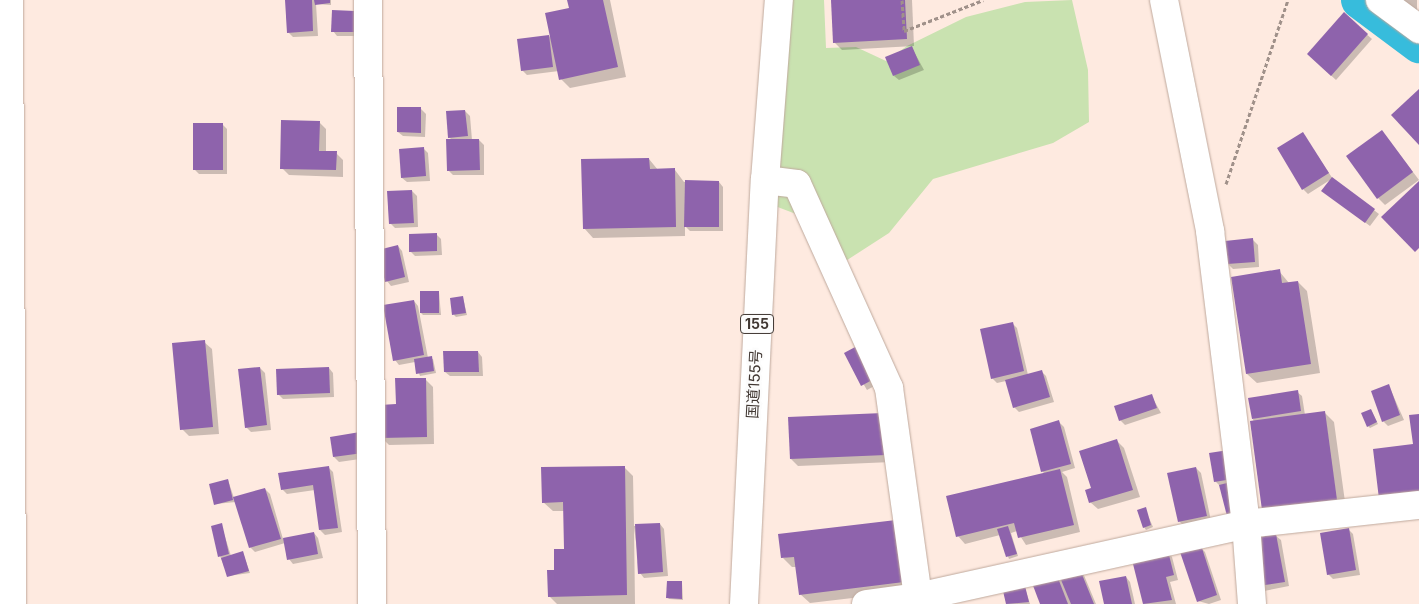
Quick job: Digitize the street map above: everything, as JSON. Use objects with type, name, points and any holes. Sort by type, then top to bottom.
[{"type":"main road","points":[[9,0],[5,122],[12,604]]},
{"type":"main road","points":[[368,0],[372,604]]},
{"type":"main road","name":"国道155号","points":[[773,0],[774,44]]},
{"type":"main road","name":"国道155号","points":[[744,604],[765,180],[774,44],[779,0]]},
{"type":"main road","points":[[1164,0],[1210,231],[1246,524],[1252,604]]},
{"type":"main road","points":[[1380,0],[1419,29]]},
{"type":"main road","points":[[765,180],[797,184],[889,388],[918,597]]},
{"type":"main road","points":[[866,604],[918,597],[1246,524],[1419,506]]},
{"type":"path","points":[[902,0],[904,31],[983,0]]},
{"type":"path","points":[[1222,194],[1288,0]]},
{"type":"green space","points":[[789,0],[824,0],[826,48],[856,47],[886,61],[907,46],[966,17],[1025,2],[1072,0],[1088,70],[1089,122],[1053,143],[933,179],[889,233],[841,264],[817,222],[775,206]]},
{"type":"building","points":[[285,0],[312,0],[313,31],[287,33]]},
{"type":"building","points":[[314,0],[330,0],[330,3],[315,5]]},
{"type":"building","points":[[567,0],[603,0],[618,67],[559,80],[545,13],[569,8]]},
{"type":"building","points":[[831,0],[905,0],[907,39],[833,43]]},
{"type":"building","points":[[332,10],[355,11],[355,32],[331,32]]},
{"type":"building","points":[[1344,12],[1368,34],[1331,76],[1307,54]]},
{"type":"building","points":[[549,35],[553,67],[521,71],[517,39]]},
{"type":"building","points":[[912,46],[920,65],[893,76],[885,57]]},
{"type":"building","points":[[1419,89],[1419,145],[1391,115]]},
{"type":"building","points":[[397,107],[421,107],[421,133],[397,132]]},
{"type":"building","points":[[465,110],[468,136],[448,138],[446,111]]},
{"type":"building","points":[[281,120],[320,121],[319,151],[337,151],[336,170],[280,169]]},
{"type":"building","points":[[193,123],[223,123],[223,170],[193,170]]},
{"type":"building","points":[[1382,130],[1413,172],[1377,199],[1346,156]]},
{"type":"building","points":[[1303,132],[1329,173],[1302,190],[1277,148]]},
{"type":"building","points":[[446,139],[479,139],[480,170],[447,171]]},
{"type":"building","points":[[424,147],[426,176],[401,178],[399,149]]},
{"type":"building","points":[[649,158],[650,169],[675,168],[676,227],[583,229],[581,159]]},
{"type":"building","points":[[1332,177],[1375,209],[1365,223],[1321,191]]},
{"type":"building","points":[[685,180],[719,181],[719,227],[684,227]]},
{"type":"building","points":[[1419,181],[1419,248],[1415,252],[1381,217]]},
{"type":"building","points":[[412,190],[414,223],[389,224],[387,191]]},
{"type":"building","points":[[437,233],[437,251],[409,252],[409,234]]},
{"type":"building","points":[[1253,238],[1255,262],[1227,264],[1225,241]]},
{"type":"building","points":[[398,245],[405,277],[385,282],[378,250]]},
{"type":"building","points":[[1280,269],[1282,283],[1298,281],[1311,364],[1246,374],[1231,277]]},
{"type":"building","points":[[420,291],[439,291],[439,313],[420,313]]},
{"type":"building","points":[[463,296],[466,313],[452,315],[450,298]]},
{"type":"building","points":[[414,300],[424,355],[393,361],[383,305]]},
{"type":"building","points":[[1013,322],[1024,371],[991,379],[980,329]]},
{"type":"building","points":[[205,340],[213,427],[180,430],[172,343]]},
{"type":"building","points":[[857,346],[874,379],[861,386],[844,353]]},
{"type":"building","points":[[443,351],[478,351],[479,372],[444,372]]},
{"type":"building","points":[[432,356],[434,371],[416,374],[414,359]]},
{"type":"building","points":[[260,367],[267,425],[245,428],[238,369]]},
{"type":"building","points":[[329,367],[330,393],[277,395],[276,369]]},
{"type":"building","points":[[1042,370],[1050,397],[1013,408],[1005,380]]},
{"type":"building","points":[[395,378],[426,378],[427,437],[381,438],[380,405],[396,404]]},
{"type":"building","points":[[1389,384],[1400,415],[1382,422],[1371,391]]},
{"type":"building","points":[[1298,390],[1301,411],[1252,419],[1248,398]]},
{"type":"building","points":[[1152,394],[1157,408],[1119,421],[1114,406]]},
{"type":"building","points":[[1371,409],[1377,422],[1367,427],[1361,413]]},
{"type":"building","points":[[1325,411],[1337,500],[1262,510],[1250,421]]},
{"type":"building","points":[[883,413],[886,455],[790,459],[788,417]]},
{"type":"building","points":[[1419,414],[1419,494],[1379,499],[1373,449],[1413,444],[1409,415]]},
{"type":"building","points":[[1059,420],[1071,464],[1041,472],[1030,429]]},
{"type":"building","points":[[360,432],[363,453],[333,457],[330,437]]},
{"type":"building","points":[[1117,439],[1133,490],[1089,503],[1085,490],[1091,488],[1079,451]]},
{"type":"building","points":[[1235,449],[1239,478],[1214,482],[1209,453]]},
{"type":"building","points":[[329,466],[338,528],[319,530],[313,485],[281,490],[278,473]]},
{"type":"building","points":[[625,466],[627,595],[548,597],[547,570],[554,570],[554,549],[564,549],[563,502],[542,503],[541,467]]},
{"type":"building","points":[[1196,467],[1207,516],[1178,522],[1167,473]]},
{"type":"building","points":[[1060,469],[1074,525],[1018,538],[1014,523],[956,537],[946,496]]},
{"type":"building","points":[[228,479],[233,500],[214,505],[209,484]]},
{"type":"building","points":[[1235,481],[1242,512],[1227,516],[1219,485]]},
{"type":"building","points":[[265,488],[281,539],[249,548],[233,497]]},
{"type":"building","points":[[1146,507],[1151,525],[1143,528],[1137,510]]},
{"type":"building","points":[[896,520],[904,582],[799,595],[794,557],[781,558],[778,534]]},
{"type":"building","points":[[222,523],[229,554],[218,557],[211,526]]},
{"type":"building","points":[[660,523],[663,572],[638,574],[635,524]]},
{"type":"building","points":[[1008,526],[1017,554],[1006,557],[997,529]]},
{"type":"building","points":[[1349,528],[1356,570],[1327,575],[1320,533]]},
{"type":"building","points":[[314,532],[318,554],[287,560],[283,538]]},
{"type":"building","points":[[1276,534],[1285,582],[1258,586],[1250,539]]},
{"type":"building","points":[[1201,545],[1217,595],[1197,602],[1180,552]]},
{"type":"building","points":[[243,551],[249,571],[227,577],[221,558]]},
{"type":"building","points":[[1168,551],[1174,575],[1166,577],[1172,600],[1143,604],[1132,560]]},
{"type":"building","points":[[1079,567],[1094,604],[1071,604],[1059,575]]},
{"type":"building","points":[[1056,573],[1068,604],[1040,604],[1032,583]]},
{"type":"building","points":[[1126,576],[1132,604],[1104,604],[1099,581]]},
{"type":"building","points":[[667,581],[682,581],[682,599],[666,598]]},
{"type":"building","points":[[1025,586],[1029,602],[1006,604],[1003,591]]},
{"type":"waterway","points":[[1360,0],[1419,44]]}]
